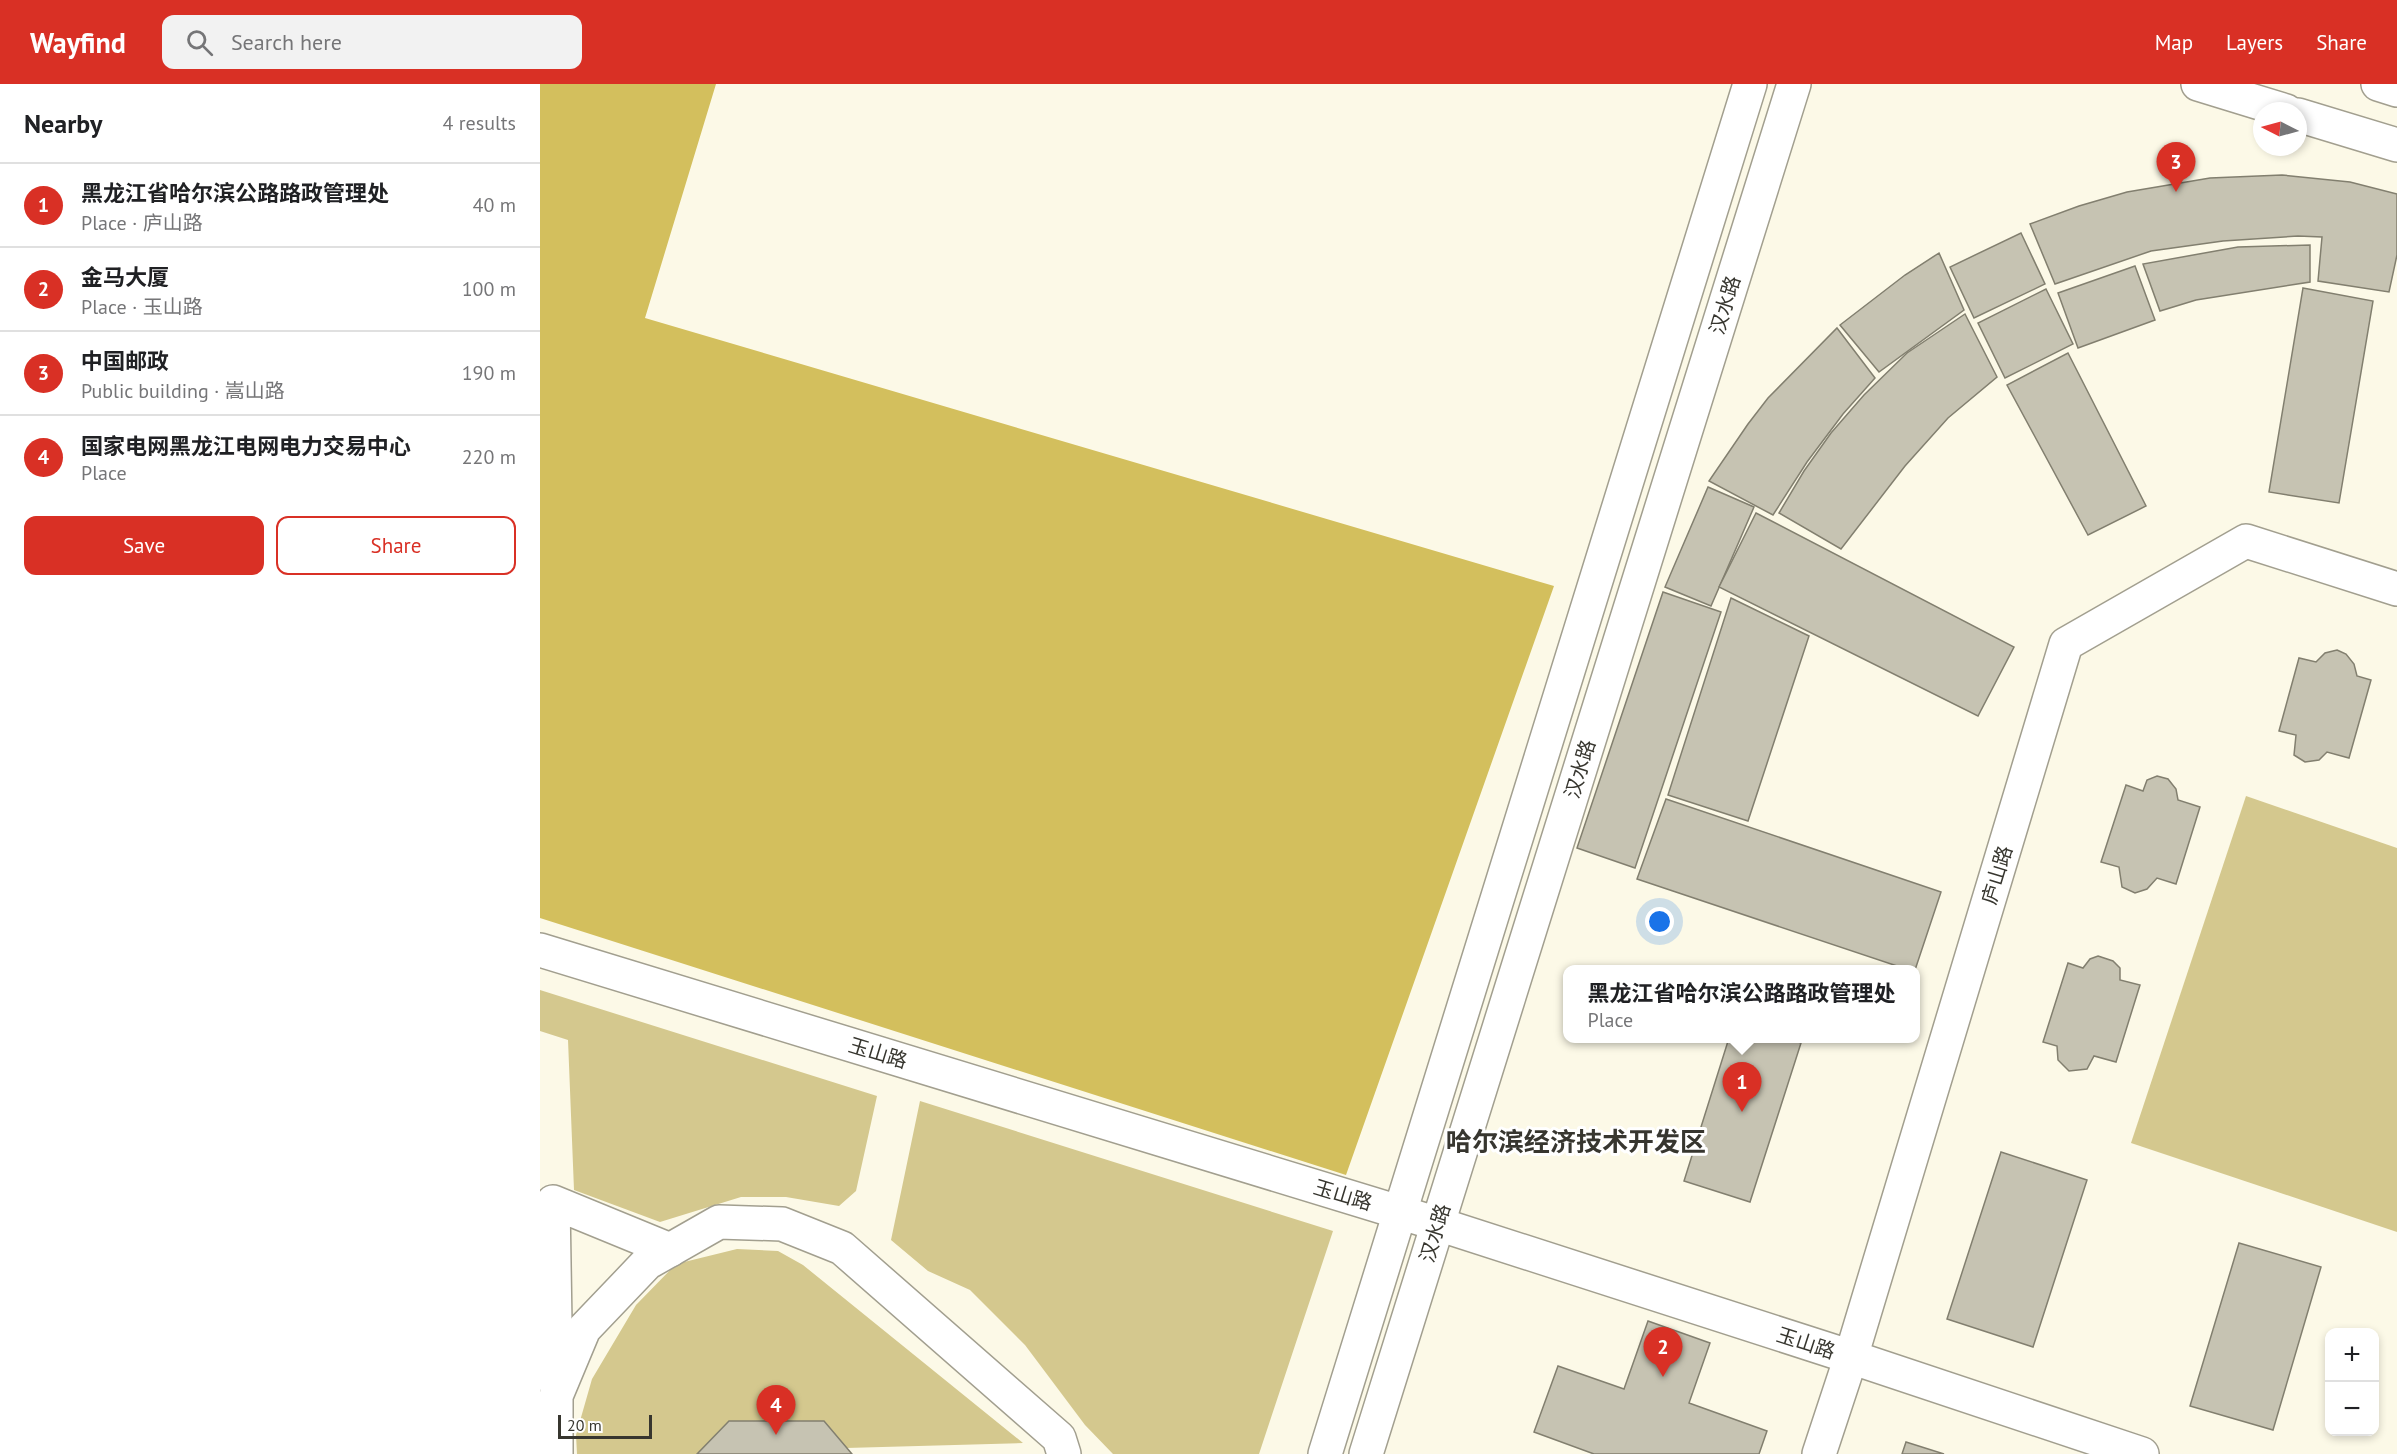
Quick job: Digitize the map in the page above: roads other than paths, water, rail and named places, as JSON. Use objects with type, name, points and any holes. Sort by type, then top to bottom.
[{"type":"main road","name":"汉水路","points":[[1325,1454],[1750,84]]},
{"type":"main road","name":"汉水路","points":[[1366,1454],[1794,84]]},
{"type":"main road","points":[[2198,84],[2257,102]]},
{"type":"main road","points":[[2378,84],[2397,90]]},
{"type":"main road","points":[[2307,118],[2397,145]]},
{"type":"main road","name":"庐山路","points":[[1818,1454],[1851,1357],[2066,644],[2246,541],[2397,589]]},
{"type":"main road","name":"玉山路","points":[[540,950],[1400,1212],[1851,1357],[2142,1454]]},
{"type":"main road","points":[[551,1447],[556,1396],[546,1190],[670,1250]]},
{"type":"main road","points":[[556,1396],[584,1329],[647,1263],[719,1222],[782,1224],[842,1248],[1059,1438],[1064,1454]]},
{"type":"place","name":"中国邮政","points":[[2176,192]]},
{"type":"place","name":"黑龙江省哈尔滨公路路政管理处","points":[[1742,1112]]},
{"type":"place","name":"金马大厦","points":[[1663,1377]]},
{"type":"place","name":"国家电网黑龙江电网电力交易中心","points":[[776,1435]]},
{"type":"district","name":"哈尔滨经济技术开发区","points":[[1576,1141]]}]
